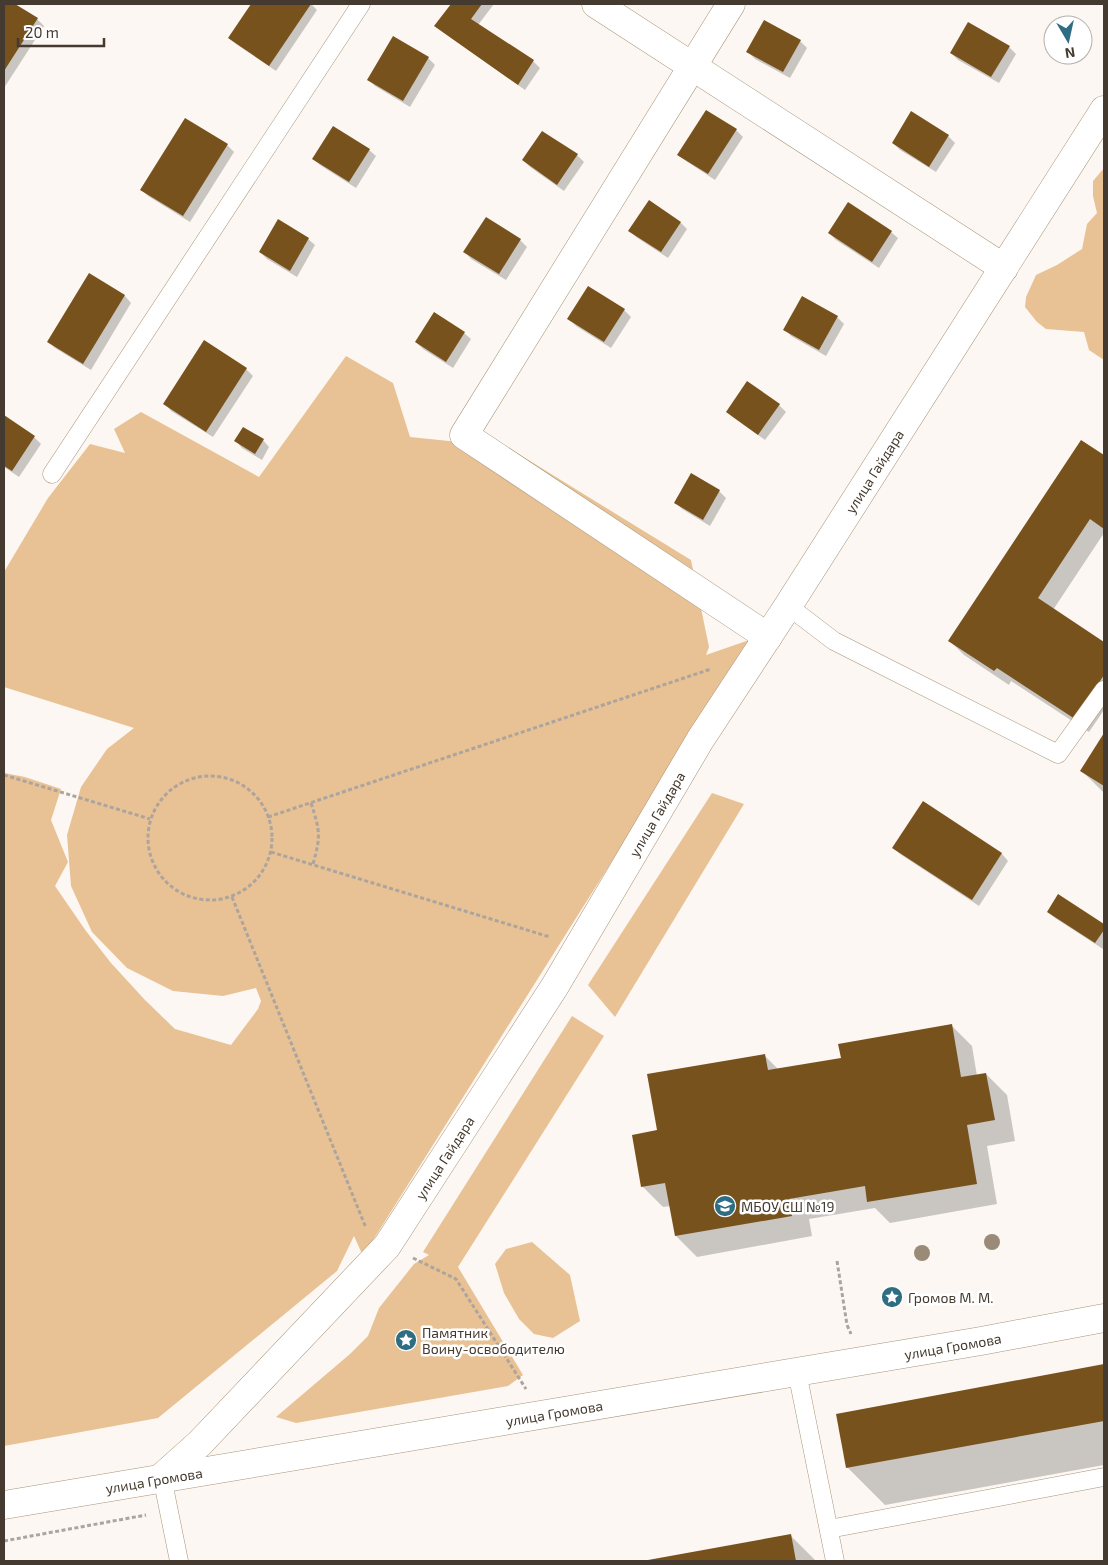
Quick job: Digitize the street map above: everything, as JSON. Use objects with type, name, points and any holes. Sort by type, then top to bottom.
[{"type":"street","points":[[596,4],[1004,268]]},
{"type":"street","points":[[730,4],[464,435],[768,637]]},
{"type":"street","name":"улица Гайдара","points":[[162,1477],[200,1443],[387,1246],[555,986],[700,740],[788,606],[1104,110]]},
{"type":"street","name":"улица Громова","points":[[4,1504],[981,1341],[1104,1318]]},
{"type":"lane","points":[[52,474],[361,4]]},
{"type":"lane","points":[[788,606],[834,641],[1058,754],[1104,690]]},
{"type":"lane","points":[[797,1372],[835,1561]]},
{"type":"lane","points":[[162,1477],[179,1561]]},
{"type":"lane","points":[[829,1529],[1104,1477]]},
{"type":"path","points":[[268,817],[711,669]]},
{"type":"path","points":[[4,775],[150,819]]},
{"type":"path","points":[[199,776],[219,776],[239,782],[255,795],[267,812],[272,832],[271,852],[263,871],[250,887],[232,897],[211,901],[191,898],[172,889],[158,874],[149,855],[147,834],[150,819],[163,796],[179,783],[199,776]]},
{"type":"path","points":[[310,804],[319,827],[319,844],[313,864]]},
{"type":"path","points":[[271,852],[578,945]]},
{"type":"path","points":[[232,897],[367,1230],[387,1246],[456,1279],[528,1391]]},
{"type":"path","points":[[837,1261],[847,1325],[854,1340]]},
{"type":"path","points":[[4,1541],[169,1511]]},
{"type":"shaded area","points":[[1104,168],[1104,360],[1089,350],[1084,332],[1046,329],[1037,322],[1025,307],[1026,297],[1036,275],[1057,265],[1082,249],[1087,224],[1097,213],[1093,196],[1093,181]]},
{"type":"shaded area","points":[[346,356],[393,383],[410,437],[507,447],[691,560],[709,647],[706,655],[752,639],[363,1256],[354,1236],[337,1271],[158,1418],[4,1446],[4,773],[25,777],[61,789],[51,820],[68,862],[55,886],[111,963],[175,1029],[231,1045],[258,1009],[261,1001],[256,988],[223,996],[173,991],[127,968],[92,932],[71,886],[67,835],[81,787],[107,749],[134,728],[4,687],[4,572],[48,498],[90,444],[125,453],[114,429],[141,412],[259,477]]},
{"type":"shaded area","points":[[712,793],[744,804],[615,1017],[588,985]]},
{"type":"shaded area","points":[[572,1016],[604,1036],[458,1267],[523,1375],[508,1386],[296,1423],[276,1417],[350,1354],[368,1336],[379,1308],[414,1264],[429,1255],[423,1252]]},
{"type":"shaded area","points":[[532,1242],[570,1275],[580,1321],[553,1338],[534,1334],[519,1319],[504,1293],[495,1264],[506,1249]]},
{"type":"building","points":[[4,4],[15,4],[38,18],[4,71]]},
{"type":"building","points":[[251,4],[311,4],[269,66],[228,38]]},
{"type":"building","points":[[451,4],[482,4],[471,19],[534,60],[518,85],[434,26]]},
{"type":"building","points":[[764,20],[801,40],[783,72],[746,52]]},
{"type":"building","points":[[968,22],[1010,46],[991,77],[950,53]]},
{"type":"building","points":[[393,36],[429,57],[403,101],[367,80]]},
{"type":"building","points":[[706,110],[737,129],[708,174],[677,155]]},
{"type":"building","points":[[911,111],[949,135],[929,167],[892,143]]},
{"type":"building","points":[[185,118],[228,144],[183,216],[140,190]]},
{"type":"building","points":[[333,126],[370,149],[349,182],[312,159]]},
{"type":"building","points":[[542,131],[578,154],[557,185],[522,160]]},
{"type":"building","points":[[649,200],[681,222],[661,252],[628,231]]},
{"type":"building","points":[[848,202],[892,231],[872,262],[828,233]]},
{"type":"building","points":[[486,217],[521,239],[499,274],[463,252]]},
{"type":"building","points":[[278,219],[309,238],[290,271],[259,252]]},
{"type":"building","points":[[89,273],[125,295],[83,364],[47,342]]},
{"type":"building","points":[[588,286],[625,309],[604,342],[567,319]]},
{"type":"building","points":[[802,296],[838,316],[819,350],[783,330]]},
{"type":"building","points":[[434,312],[465,332],[446,362],[415,342]]},
{"type":"building","points":[[204,340],[247,368],[206,432],[163,404]]},
{"type":"building","points":[[747,381],[780,404],[758,435],[726,412]]},
{"type":"building","points":[[4,415],[35,436],[12,471],[4,466]]},
{"type":"building","points":[[243,427],[264,439],[255,454],[234,441]]},
{"type":"building","points":[[1081,440],[1104,455],[1104,529],[1090,519],[1038,598],[1104,642],[1104,675],[1075,719],[997,668],[994,671],[948,641]]},
{"type":"building","points":[[691,473],[720,490],[703,520],[674,503]]},
{"type":"building","points":[[1104,733],[1104,786],[1080,771]]},
{"type":"building","points":[[923,801],[1002,853],[972,900],[892,848]]},
{"type":"building","points":[[1058,894],[1104,924],[1104,930],[1095,943],[1047,912]]},
{"type":"building","points":[[952,1024],[961,1077],[986,1073],[995,1120],[967,1125],[977,1184],[867,1202],[865,1186],[789,1199],[792,1216],[675,1236],[665,1183],[641,1187],[632,1135],[657,1130],[647,1074],[765,1054],[768,1070],[841,1058],[838,1044]]},
{"type":"building","points":[[1104,1364],[1104,1421],[846,1468],[836,1414]]},
{"type":"building","points":[[791,1534],[796,1561],[648,1561],[648,1560]]},
{"type":"place","name":"МБОУ СШ №19","points":[[725,1206]]},
{"type":"place","name":"Громов М. М.","points":[[892,1297]]},
{"type":"place","name":"Памятник Воину-освободителю","points":[[406,1340]]}]
